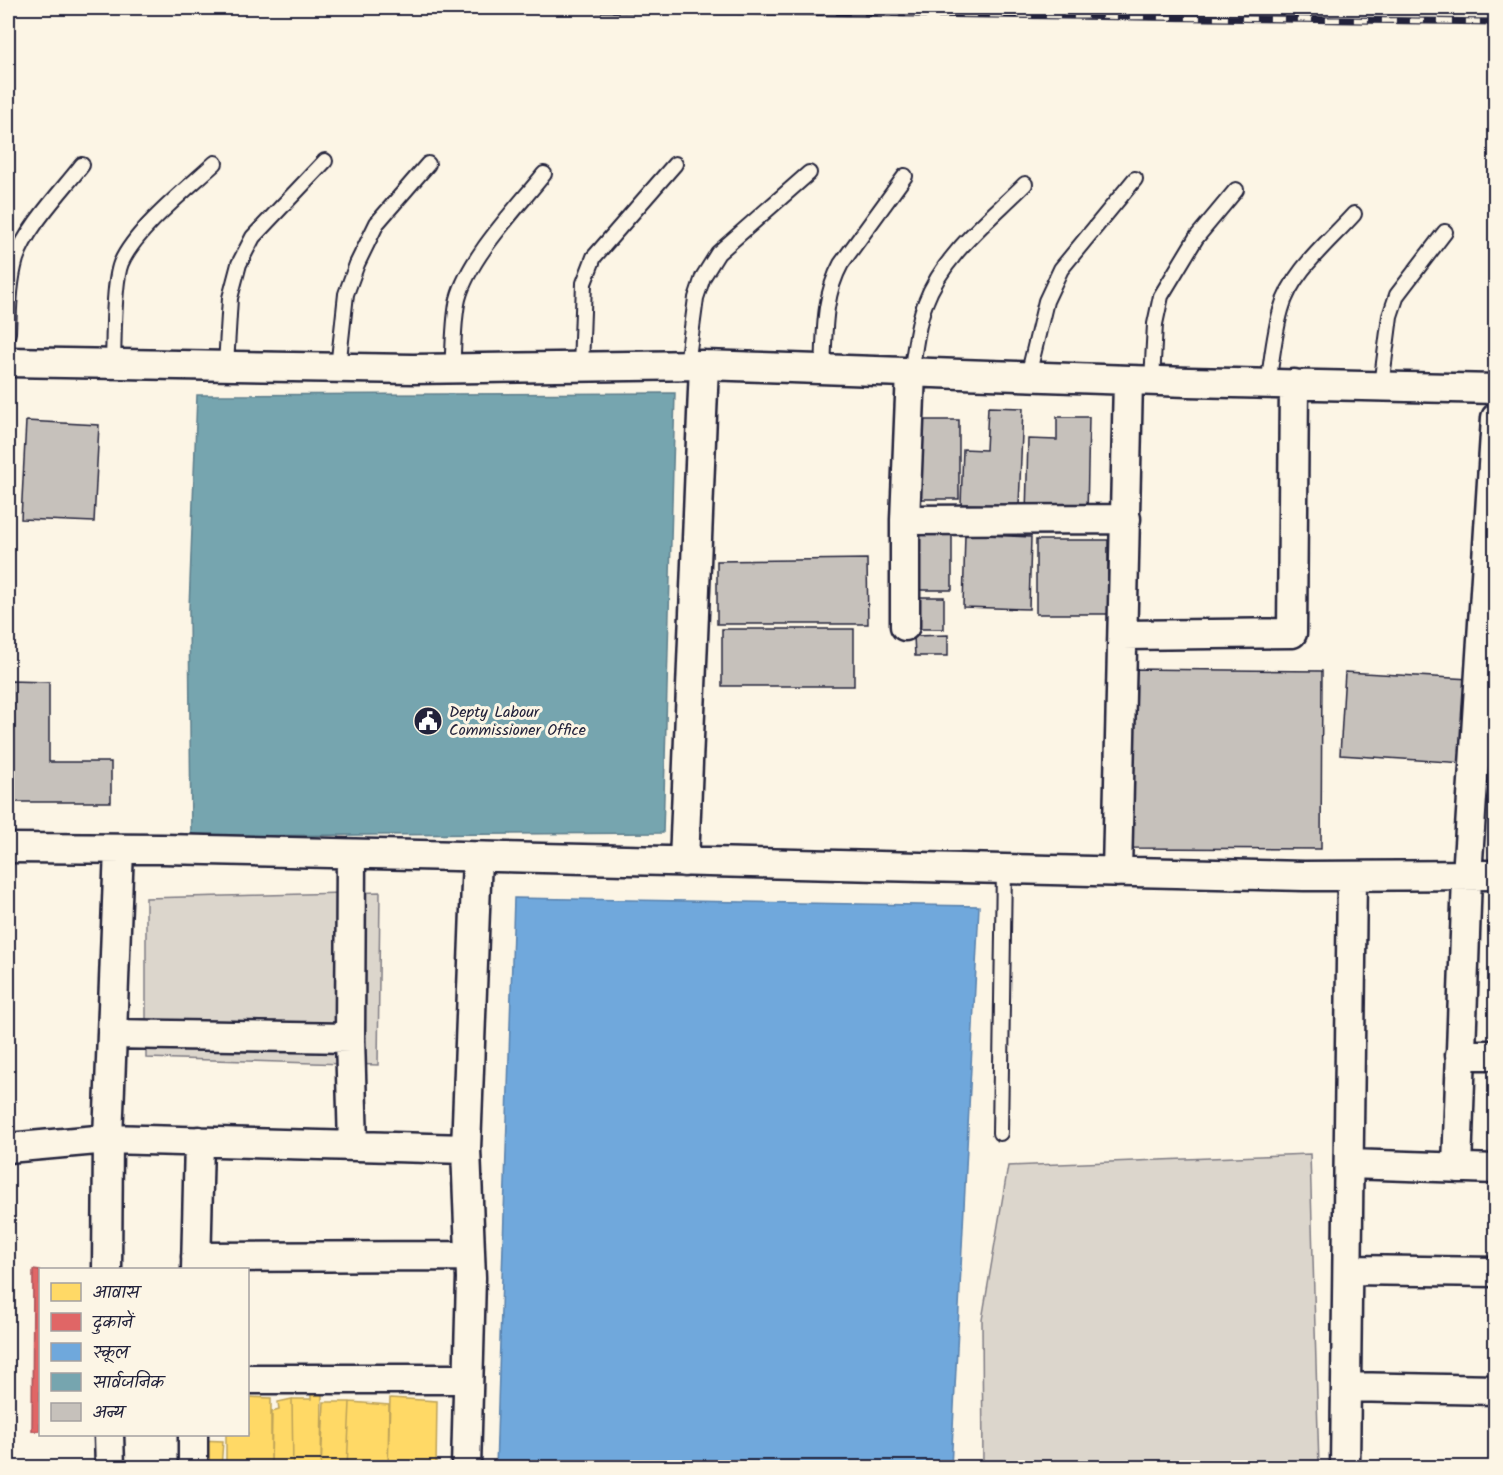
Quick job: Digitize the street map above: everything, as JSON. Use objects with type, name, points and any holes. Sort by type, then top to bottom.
[{"type":"street","points":[[8,362],[452,369],[695,365],[1496,389]]},
{"type":"street","points":[[684,862],[695,365]]},
{"type":"street","points":[[905,626],[905,520],[911,372]]},
{"type":"street","points":[[1117,872],[1126,519],[1140,380]]},
{"type":"street","points":[[1123,634],[1292,633],[1281,384]]},
{"type":"street","points":[[1456,1168],[1467,876],[1489,628],[1496,418]]},
{"type":"street","points":[[905,520],[1126,519]]},
{"type":"street","points":[[8,848],[1117,872],[1352,876],[1496,875]]},
{"type":"street","points":[[107,1268],[108,1139],[119,849]]},
{"type":"street","points":[[351,854],[350,1038],[353,1146]]},
{"type":"street","points":[[466,1467],[470,1256],[466,1149],[477,857]]},
{"type":"street","points":[[1345,1467],[1352,876]]},
{"type":"street","points":[[112,1034],[350,1038]]},
{"type":"street","points":[[1461,1055],[1496,1055]]},
{"type":"street","points":[[8,1148],[108,1139],[466,1149]]},
{"type":"street","points":[[199,1141],[196,1263],[470,1256]]},
{"type":"street","points":[[1349,1164],[1496,1169]]},
{"type":"street","points":[[1348,1270],[1496,1272]]},
{"type":"street","points":[[249,1379],[468,1379]]},
{"type":"street","points":[[1347,1387],[1496,1390]]},
{"type":"street","points":[[109,1436],[110,1467]]},
{"type":"street","points":[[193,1467],[194,1436]]},
{"type":"lane","points":[[226,365],[230,298],[239,264],[253,237],[325,161]]},
{"type":"lane","points":[[113,363],[117,277],[122,262],[144,230],[215,163]]},
{"type":"lane","points":[[338,368],[346,294],[357,264],[377,223],[428,164]]},
{"type":"lane","points":[[581,367],[584,283],[594,257],[675,164]]},
{"type":"lane","points":[[8,333],[10,290],[16,258],[30,231],[82,165]]},
{"type":"lane","points":[[695,365],[696,298],[703,277],[718,254],[809,172]]},
{"type":"lane","points":[[452,369],[458,301],[466,276],[544,174]]},
{"type":"lane","points":[[823,369],[826,314],[833,279],[841,264],[905,176]]},
{"type":"lane","points":[[1029,376],[1046,301],[1061,269],[1135,179]]},
{"type":"lane","points":[[911,372],[924,305],[938,279],[959,250],[1025,184]]},
{"type":"lane","points":[[1140,380],[1161,296],[1196,238],[1236,190]]},
{"type":"lane","points":[[1281,384],[1281,309],[1289,290],[1307,266],[1354,214]]},
{"type":"lane","points":[[1381,386],[1390,316],[1397,295],[1445,232]]},
{"type":"lane","points":[[1000,1133],[1004,869]]},
{"type":"shaded area","points":[[380,892],[378,1065],[146,1058],[146,898]]},
{"type":"shaded area","points":[[1310,1154],[1319,1467],[983,1467],[982,1320],[1008,1166]]},
{"type":"building: आवास","points":[[311,1391],[322,1392],[321,1468],[293,1468],[292,1399],[311,1399]]},
{"type":"building: आवास","points":[[249,1397],[271,1398],[271,1468],[226,1468],[226,1436],[249,1436]]},
{"type":"building: आवास","points":[[390,1398],[437,1401],[436,1468],[388,1468]]},
{"type":"building: आवास","points":[[292,1399],[293,1468],[271,1468],[272,1412],[279,1410],[278,1402]]},
{"type":"building: आवास","points":[[324,1402],[350,1402],[347,1468],[321,1468]]},
{"type":"building: आवास","points":[[350,1402],[389,1405],[388,1468],[347,1468]]},
{"type":"building: आवास","points":[[198,1440],[223,1441],[221,1468],[198,1468]]},
{"type":"building: दुकानें","points":[[33,1270],[39,1271],[39,1431],[32,1431]]},
{"type":"building: स्कूल","points":[[514,898],[979,906],[951,1468],[496,1468]]},
{"type":"building: सार्वजनिक","name":"Depty Labour Commissioner Office","points":[[675,393],[663,833],[191,836],[189,609],[197,395]]},
{"type":"building: अन्य","points":[[988,407],[1023,408],[1019,506],[961,504],[963,449],[986,450]]},
{"type":"building: अन्य","points":[[1057,417],[1089,417],[1087,516],[1026,515],[1028,439],[1057,440]]},
{"type":"building: अन्य","points":[[919,420],[959,420],[959,499],[919,499]]},
{"type":"building: अन्य","points":[[26,421],[99,425],[94,522],[21,519]]},
{"type":"building: अन्य","points":[[916,531],[952,531],[952,590],[916,590]]},
{"type":"building: अन्य","points":[[965,534],[1031,537],[1029,609],[963,607]]},
{"type":"building: अन्य","points":[[1036,540],[1108,540],[1108,614],[1036,614]]},
{"type":"building: अन्य","points":[[867,559],[868,624],[717,624],[717,561]]},
{"type":"building: अन्य","points":[[914,597],[944,597],[944,629],[914,629]]},
{"type":"building: अन्य","points":[[722,629],[854,629],[854,686],[722,686]]},
{"type":"building: अन्य","points":[[948,635],[948,656],[915,656],[914,636]]},
{"type":"building: अन्य","points":[[1129,669],[1322,671],[1321,849],[1127,848]]},
{"type":"building: अन्य","points":[[1345,672],[1470,679],[1465,763],[1340,755]]},
{"type":"building: अन्य","points":[[9,681],[49,682],[49,762],[111,762],[111,802],[9,802]]},
{"type":"railway","points":[[486,8],[1496,22]]},
{"type":"place","name":"Depty Labour Commissioner Office","points":[[428,721]]}]
